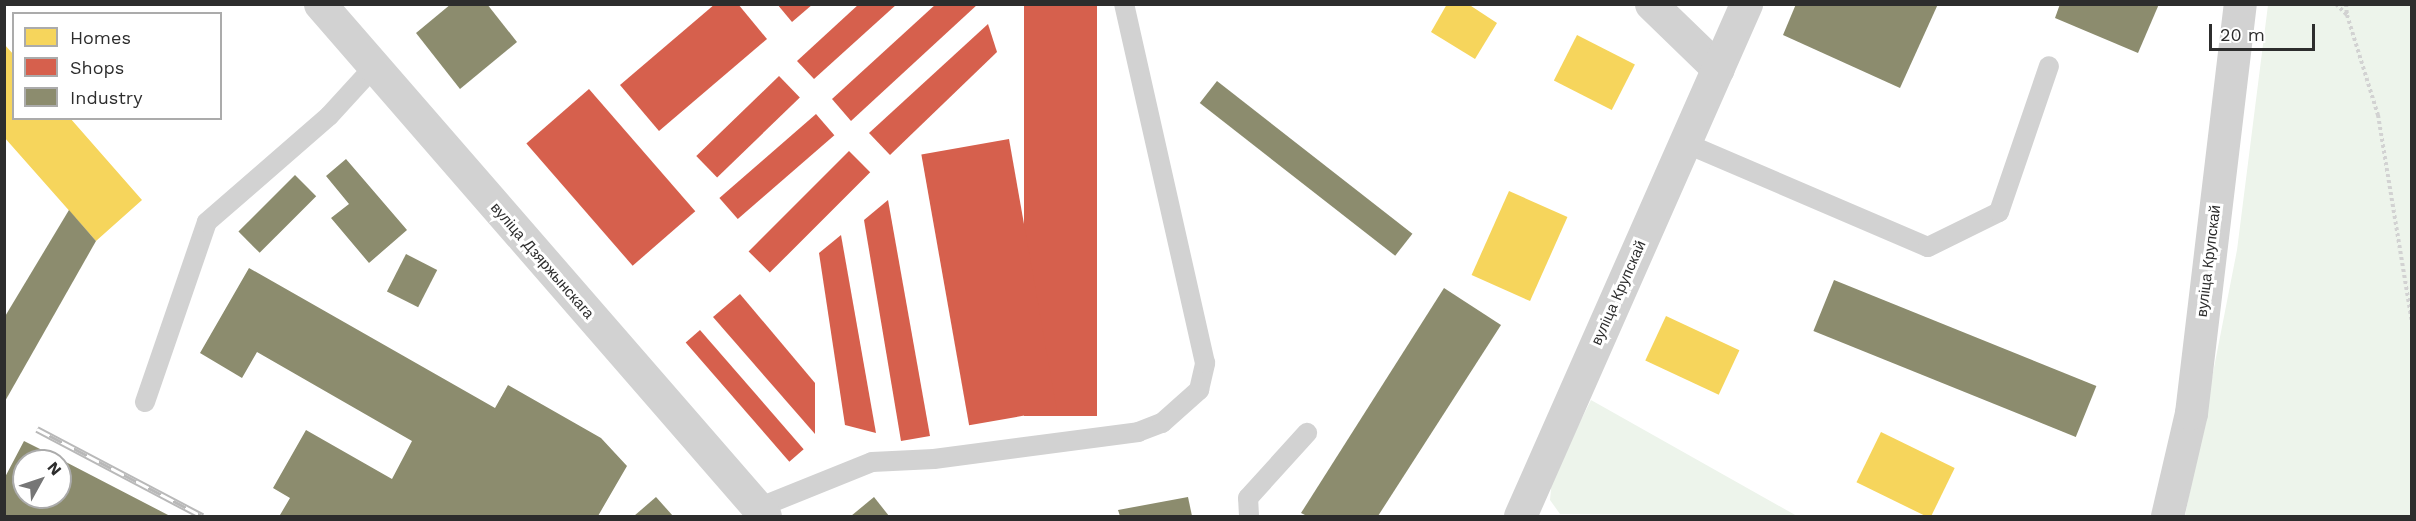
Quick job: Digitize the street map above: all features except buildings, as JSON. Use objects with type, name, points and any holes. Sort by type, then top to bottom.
[{"type":"street","name":"вуліца Дзяржынскага","points":[[320,4],[373,68],[762,512]]},
{"type":"street","points":[[1651,4],[1718,69]]},
{"type":"street","name":"вуліца Крупскай","points":[[1520,516],[1746,4]]},
{"type":"street","name":"вуліца Крупскай","points":[[2167,516],[2191,412],[2240,4]]},
{"type":"lane","points":[[762,512],[872,462],[934,459],[1138,432],[1162,423],[1199,390],[1205,363],[1124,4]]},
{"type":"lane","points":[[1685,143],[1928,247],[1999,212],[2049,66]]},
{"type":"lane","points":[[145,402],[207,222],[329,116],[373,68]]},
{"type":"lane","points":[[1249,516],[1248,498],[1307,433]]},
{"type":"path","points":[[2336,4],[2347,15]]},
{"type":"path","points":[[2346,4],[2347,15],[2378,115],[2412,324]]},
{"type":"shaded area","points":[[2268,5],[2411,5],[2411,516],[2185,516],[2237,250]]},
{"type":"shaded area","points":[[1591,400],[1797,516],[1560,514],[1550,500],[1552,478]]},
{"type":"railway","points":[[37,429],[202,516]]}]
